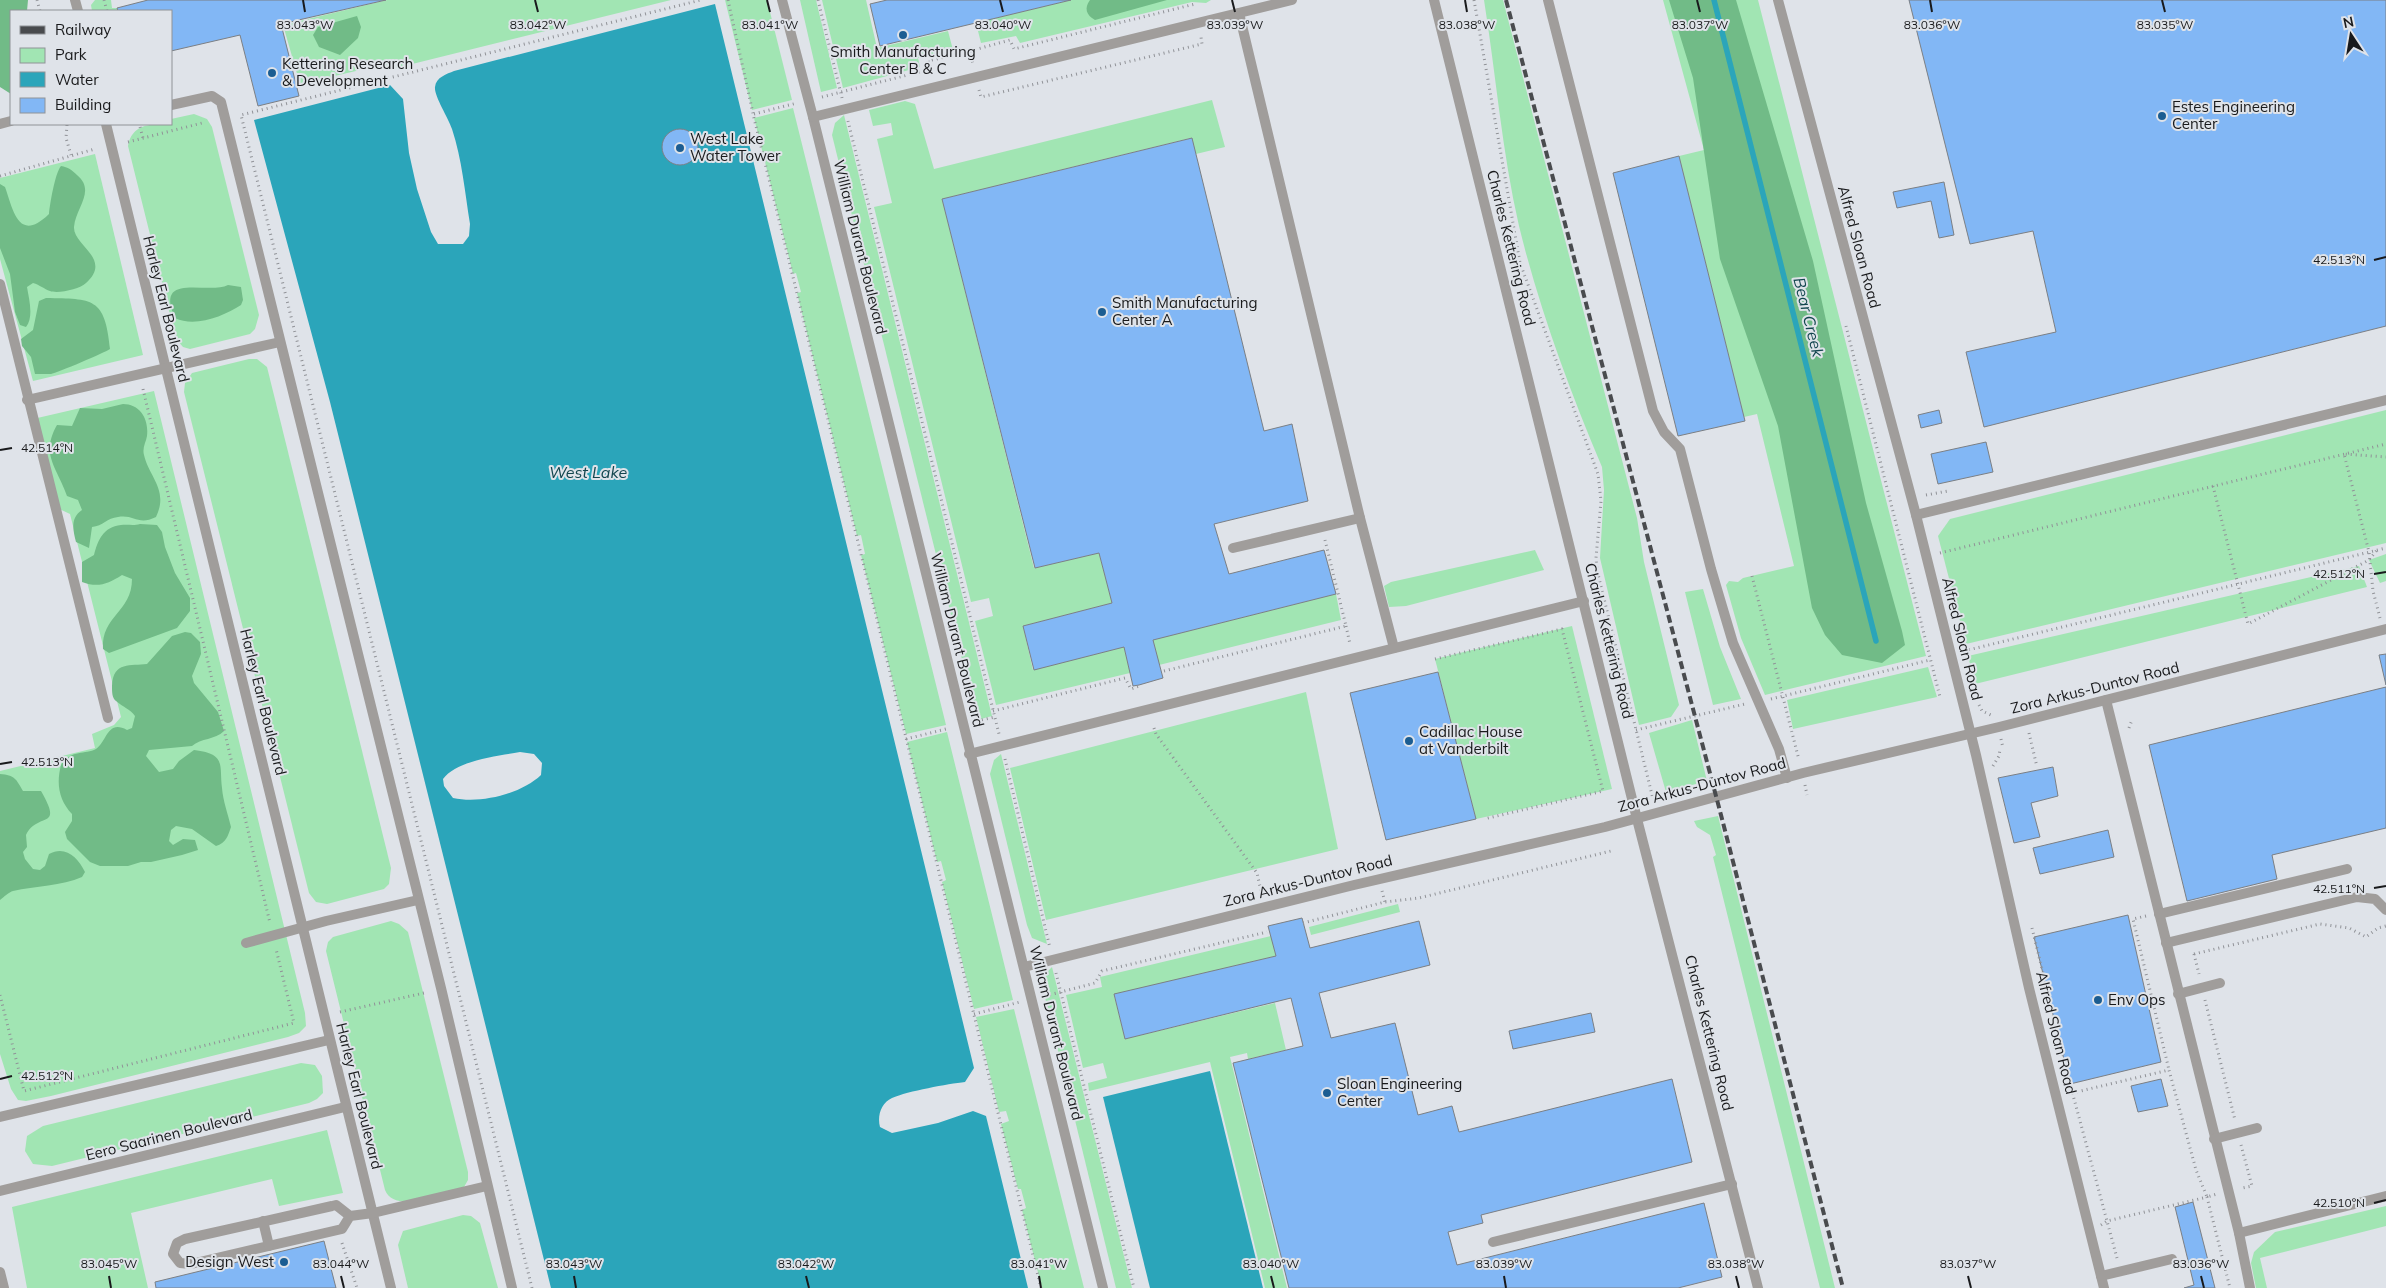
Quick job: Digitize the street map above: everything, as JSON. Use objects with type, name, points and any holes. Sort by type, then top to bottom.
[{"type":"lane","name":"William Durant Boulevard","points":[[782,0],[813,117],[969,754],[1024,967],[1103,1288]]},
{"type":"lane","points":[[813,117],[1292,0]]},
{"type":"lane","name":"Charles Kettering Road","points":[[1434,0],[1637,819],[1758,1288]]},
{"type":"lane","points":[[1548,0],[1653,411],[1664,432],[1680,449],[1711,569],[1733,643],[1760,701],[1779,749],[1787,778]]},
{"type":"lane","name":"Alfred Sloan Road","points":[[1778,0],[1916,514],[2056,1097],[2104,1288]]},
{"type":"lane","points":[[1239,14],[1360,518],[1394,648]]},
{"type":"lane","points":[[172,105],[212,96],[221,102],[512,1288]]},
{"type":"lane","name":"Harley Earl Boulevard","points":[[106,125],[345,1107],[391,1288]]},
{"type":"lane","points":[[0,284],[27,400],[108,718]]},
{"type":"lane","points":[[27,400],[165,370],[280,342]]},
{"type":"lane","points":[[1916,514],[2386,400]]},
{"type":"lane","points":[[1233,548],[1360,518]]},
{"type":"lane","points":[[969,754],[1584,601]]},
{"type":"lane","name":"Zora Arkus-Duntov Road","points":[[1024,967],[1362,883],[1637,819],[1803,773],[1970,734],[2385,630]]},
{"type":"lane","points":[[2106,700],[2250,1288]]},
{"type":"lane","points":[[2158,914],[2347,869]]},
{"type":"lane","points":[[2166,943],[2357,897],[2375,899],[2386,910]]},
{"type":"lane","points":[[246,944],[418,900]]},
{"type":"lane","points":[[2178,994],[2220,983]]},
{"type":"lane","points":[[0,1117],[329,1040]]},
{"type":"lane","name":"Eero Saarinen Boulevard","points":[[0,1191],[345,1107]]},
{"type":"lane","points":[[2214,1139],[2257,1128]]},
{"type":"lane","points":[[1492,1242],[1732,1184]]},
{"type":"lane","points":[[350,1216],[342,1229],[191,1264],[180,1263],[173,1254],[177,1242],[185,1239],[336,1205],[350,1216],[373,1213],[487,1186]]},
{"type":"lane","points":[[2238,1233],[2386,1196]]},
{"type":"lane","points":[[263,1221],[269,1246]]},
{"type":"lane","points":[[2101,1276],[2172,1259]]},
{"type":"lane","points":[[0,1272],[4,1288]]},
{"type":"path","points":[[532,1288],[241,115],[701,0]]},
{"type":"path","points":[[728,0],[759,138],[1041,1288]]},
{"type":"path","points":[[818,0],[994,711],[1134,1288]]},
{"type":"path","points":[[1474,0],[1520,264],[1598,474],[1601,501],[1596,558],[1597,570],[1656,814]]},
{"type":"path","points":[[970,51],[1010,40],[1014,49],[1195,4]]},
{"type":"path","points":[[128,142],[202,123]]},
{"type":"path","points":[[67,125],[66,138],[70,155]]},
{"type":"path","points":[[140,127],[143,138]]},
{"type":"path","points":[[0,176],[95,149]]},
{"type":"path","points":[[1846,326],[1940,697]]},
{"type":"path","points":[[0,995],[24,1091],[294,1023],[143,389]]},
{"type":"path","points":[[1938,553],[2386,444]]},
{"type":"path","points":[[2344,454],[2386,457]]},
{"type":"path","points":[[2344,454],[2369,552],[2373,591],[2385,630]]},
{"type":"path","points":[[2213,486],[2248,624],[2369,560],[2377,550]]},
{"type":"path","points":[[1324,534],[1350,644]]},
{"type":"path","points":[[1961,652],[2237,586],[2386,547]]},
{"type":"path","points":[[1752,576],[1807,795]]},
{"type":"path","points":[[1164,671],[1346,626]]},
{"type":"path","points":[[1435,659],[1562,629],[1603,791],[1484,819]]},
{"type":"path","points":[[1636,730],[1930,660]]},
{"type":"path","points":[[994,711],[1125,678],[1131,689],[1139,686]]},
{"type":"path","points":[[976,721],[995,717]]},
{"type":"path","points":[[2026,720],[2038,767]]},
{"type":"path","points":[[1154,728],[1156,734],[1257,873],[1260,892]]},
{"type":"path","points":[[906,739],[946,729]]},
{"type":"path","points":[[1993,771],[1993,765],[1999,756],[2000,749]]},
{"type":"path","points":[[1303,923],[1385,902],[1419,898],[1611,851]]},
{"type":"path","points":[[2158,914],[2133,919],[2169,1070],[2196,1170],[2207,1197],[2230,1288]]},
{"type":"path","points":[[2029,918],[2072,1092],[2120,1271]]},
{"type":"path","points":[[2366,937],[2378,928],[2386,926]]},
{"type":"path","points":[[974,1014],[1095,983],[1102,972],[1267,932]]},
{"type":"path","points":[[2194,954],[2252,1186],[2244,1188]]},
{"type":"path","points":[[340,1012],[424,993]]},
{"type":"path","points":[[2056,1097],[2169,1070]]},
{"type":"path","points":[[2090,1232],[2107,1221],[2207,1197]]},
{"type":"path","points":[[341,1240],[357,1288]]},
{"type":"green space","points":[[0,0],[28,0],[27,10],[10,10],[10,93],[0,87]]},
{"type":"green space","points":[[95,0],[111,0],[112,8],[117,8],[118,10],[92,10],[91,5]]},
{"type":"green space","points":[[387,0],[671,0],[388,70],[386,64],[300,84],[283,25]]},
{"type":"green space","points":[[725,0],[767,0],[792,100],[752,110]]},
{"type":"green space","points":[[800,0],[816,0],[837,88],[821,92]]},
{"type":"green space","points":[[822,0],[866,0],[877,48],[948,31],[953,50],[918,58],[920,67],[843,88]]},
{"type":"green space","points":[[1071,0],[1211,0],[1206,3],[1192,2],[1020,43],[1016,36],[981,43],[976,23]]},
{"type":"green space","points":[[1090,0],[1167,0],[1095,20],[1087,11]]},
{"type":"green space","points":[[1484,0],[1503,0],[1637,518],[1644,562],[1679,705],[1671,717],[1639,725],[1600,558],[1604,490],[1602,467],[1556,348],[1519,226],[1504,142]]},
{"type":"green space","points":[[1663,0],[1758,0],[1926,656],[1765,695],[1741,638],[1726,585],[1729,581],[1738,582],[1743,578],[1794,566],[1757,414],[1744,417],[1679,156],[1704,150]]},
{"type":"green space","points":[[1669,0],[1736,0],[1813,261],[1866,503],[1902,631],[1905,645],[1882,663],[1842,655],[1825,635],[1812,608],[1778,426],[1720,259],[1693,78]]},
{"type":"green space","points":[[357,16],[361,27],[358,38],[340,55],[319,47],[313,35],[318,27]]},
{"type":"green space","points":[[1212,100],[1225,147],[1196,154],[1191,138],[942,199],[1034,568],[1099,553],[1112,603],[1023,626],[1033,670],[1124,647],[1130,673],[996,705],[975,621],[993,616],[989,598],[971,602],[874,207],[892,203],[877,139],[893,135],[891,123],[873,126],[869,110],[905,101],[915,104],[934,169]]},
{"type":"green space","points":[[793,108],[946,725],[906,734],[861,555],[865,554],[861,535],[857,536],[797,293],[801,292],[796,273],[793,274],[754,118]]},
{"type":"green space","points":[[194,114],[207,119],[212,127],[259,315],[255,329],[250,334],[190,349],[183,347],[176,339],[128,146],[130,138],[138,129],[150,125],[172,125],[172,119]]},
{"type":"green space","points":[[844,115],[992,716],[977,720],[832,135],[835,123]]},
{"type":"green space","points":[[95,154],[143,355],[33,381],[0,259],[0,178]]},
{"type":"green space","points":[[61,166],[73,172],[85,187],[85,193],[74,227],[75,234],[94,259],[95,267],[93,274],[86,283],[74,289],[54,292],[33,283],[27,287],[30,302],[30,318],[26,327],[20,325],[15,312],[10,274],[0,248],[0,184],[5,187],[18,220],[30,226],[49,214],[55,182]]},
{"type":"green space","points":[[228,285],[241,287],[243,300],[241,305],[218,317],[200,321],[191,322],[175,318],[170,303],[172,294],[177,290]]},
{"type":"green space","points":[[46,298],[75,299],[94,304],[100,310],[104,319],[110,349],[55,373],[35,374],[31,357],[22,346],[21,339],[33,330],[39,301]]},
{"type":"green space","points":[[249,359],[257,359],[267,367],[391,868],[389,884],[384,889],[327,904],[316,902],[309,893],[184,392],[185,383],[192,373]]},
{"type":"green space","points":[[154,391],[305,1013],[306,1026],[299,1033],[288,1037],[51,1096],[26,1101],[18,1100],[11,1089],[0,1054],[0,771],[95,748],[92,734],[114,725],[121,717],[70,514],[51,505],[33,419]]},
{"type":"green space","points":[[123,404],[139,410],[145,418],[147,436],[144,452],[146,463],[159,491],[159,507],[156,517],[150,519],[140,520],[118,517],[92,527],[89,548],[76,542],[73,529],[74,520],[82,510],[78,500],[67,496],[55,469],[50,453],[52,435],[57,425],[72,426],[80,408],[102,409]]},
{"type":"green space","points":[[2386,410],[2386,543],[1966,644],[1938,536],[1950,519]]},
{"type":"green space","points":[[121,525],[157,525],[162,532],[165,547],[175,573],[190,598],[190,611],[177,628],[109,653],[103,649],[104,638],[111,621],[127,599],[131,590],[132,579],[122,575],[112,581],[98,585],[82,582],[82,562],[94,555],[102,535],[110,528]]},
{"type":"green space","points":[[1535,550],[1544,570],[1406,606],[1389,607],[1384,586],[1391,582]]},
{"type":"green space","points":[[2386,554],[2386,581],[2380,583],[2369,560]]},
{"type":"green space","points":[[2359,566],[2367,587],[1975,684],[1968,656]]},
{"type":"green space","points":[[1703,589],[1720,647],[1741,699],[1713,705],[1685,592]]},
{"type":"green space","points":[[1336,594],[1341,620],[1159,665],[1153,640]]},
{"type":"green space","points":[[1572,626],[1612,789],[1476,819],[1435,659]]},
{"type":"green space","points":[[185,632],[191,633],[200,642],[201,654],[192,676],[194,683],[218,712],[224,731],[192,746],[149,750],[146,756],[159,772],[173,769],[179,761],[194,750],[212,754],[217,758],[221,767],[224,803],[231,827],[229,833],[224,841],[216,846],[192,829],[176,826],[171,830],[169,841],[173,845],[183,839],[195,840],[198,850],[128,866],[100,866],[90,862],[67,839],[65,832],[72,821],[72,814],[61,797],[59,779],[61,765],[74,754],[96,749],[111,729],[115,727],[127,730],[132,728],[135,716],[113,697],[112,686],[116,672],[124,666],[147,664],[172,636]]},
{"type":"green space","points":[[1928,667],[1937,697],[1793,729],[1787,700]]},
{"type":"green space","points":[[1306,692],[1338,849],[1046,920],[1010,768]]},
{"type":"green space","points":[[1692,720],[1707,781],[1666,792],[1649,733]]},
{"type":"green space","points":[[947,732],[1013,1000],[974,1009],[942,882],[946,880],[941,861],[937,862],[907,742]]},
{"type":"green space","points":[[1001,754],[1047,944],[1032,938],[1027,925],[990,774],[994,760]]},
{"type":"green space","points":[[0,774],[15,778],[23,791],[41,791],[50,811],[50,816],[47,819],[31,828],[26,835],[27,847],[23,852],[25,859],[33,869],[40,870],[45,866],[49,854],[60,851],[66,852],[75,857],[79,862],[85,872],[82,877],[57,884],[13,891],[0,900]]},
{"type":"green space","points":[[1718,816],[1835,1288],[1820,1288],[1713,857],[1716,855],[1710,835],[1697,827],[1694,821]]},
{"type":"green space","points":[[1398,904],[1400,912],[1311,935],[1309,927]]},
{"type":"green space","points":[[391,921],[399,924],[408,932],[468,1172],[468,1180],[464,1187],[409,1202],[399,1201],[390,1197],[385,1190],[326,951],[328,942],[333,937]]},
{"type":"green space","points":[[1271,936],[1276,956],[1114,995],[1125,1039],[1275,1003],[1286,1050],[1248,1059],[1247,1053],[1230,1057],[1287,1288],[1265,1288],[1210,1062],[1089,1091],[1088,1083],[1107,1078],[1103,1063],[1083,1068],[1066,995],[1102,987],[1100,977]]},
{"type":"green space","points":[[1052,967],[1132,1288],[1116,1288],[1042,985],[1047,972]]},
{"type":"green space","points":[[1014,1009],[1084,1288],[1042,1288],[1022,1210],[1026,1208],[1021,1189],[1018,1189],[1001,1124],[1009,1121],[1006,1111],[999,1112],[976,1017]]},
{"type":"green space","points":[[301,1063],[315,1065],[322,1076],[323,1093],[309,1103],[52,1166],[33,1164],[25,1151],[27,1136],[43,1126]]},
{"type":"green space","points":[[327,1130],[343,1193],[279,1206],[272,1179],[131,1213],[148,1288],[27,1288],[12,1207]]},
{"type":"green space","points":[[2386,1206],[2386,1226],[2260,1258],[2267,1288],[2256,1288],[2251,1263],[2254,1252],[2275,1232]]},
{"type":"green space","points":[[463,1215],[471,1216],[480,1223],[498,1288],[408,1288],[398,1245],[403,1231]]},
{"type":"water","name":"West Lake","points":[[715,4],[974,1068],[965,1082],[918,1090],[888,1100],[881,1110],[880,1127],[892,1133],[938,1123],[973,1111],[986,1116],[1028,1288],[551,1288],[330,402],[254,120],[390,85],[403,99],[409,153],[417,189],[431,232],[438,244],[463,244],[469,236],[470,224],[461,164],[452,129],[435,91],[437,81],[454,71]],"holes":[[[520,752],[534,754],[542,763],[541,775],[533,782],[512,792],[500,796],[464,800],[453,798],[444,786],[443,779],[449,773],[468,763]]]},
{"type":"water","points":[[1210,1071],[1263,1288],[1150,1288],[1103,1097]]},
{"type":"building","name":"Kettering Research & Development","points":[[148,0],[386,0],[281,24],[299,96],[258,106],[240,35],[172,51],[172,10],[118,10],[117,8]]},
{"type":"building","name":"Smith Manufacturing Center B & C","points":[[887,0],[1071,0],[880,46],[870,4]]},
{"type":"building","name":"Estes Engineering Center","points":[[1909,0],[2386,0],[2386,326],[1984,427],[1966,352],[2056,332],[2033,231],[1970,244]]},
{"type":"building","name":"West Lake Water Tower","points":[[680,129],[687,130],[693,134],[697,140],[697,154],[693,160],[687,164],[680,165],[673,164],[667,160],[663,154],[662,147],[663,140],[667,134],[673,130]]},
{"type":"building","name":"Smith Manufacturing Center A","points":[[1192,138],[1264,431],[1292,424],[1308,501],[1214,524],[1229,574],[1324,550],[1336,594],[1153,640],[1163,678],[1139,685],[1133,686],[1124,647],[1034,670],[1023,626],[1112,603],[1099,553],[1035,568],[942,199]]},
{"type":"building","points":[[1679,156],[1745,421],[1678,436],[1613,173]]},
{"type":"building","points":[[1944,182],[1954,235],[1939,238],[1931,201],[1897,208],[1893,192]]},
{"type":"building","points":[[1939,410],[1942,423],[1921,428],[1918,415]]},
{"type":"building","points":[[1986,442],[1993,472],[1938,484],[1931,454]]},
{"type":"building","points":[[2386,654],[2386,685],[2379,655]]},
{"type":"building","name":"Cadillac House at Vanderbilt","points":[[1438,672],[1476,819],[1386,840],[1350,693]]},
{"type":"building","points":[[2386,687],[2386,828],[2272,855],[2277,879],[2187,901],[2149,745]]},
{"type":"building","points":[[2053,767],[2058,796],[2031,803],[2040,837],[2014,843],[1998,778]]},
{"type":"building","points":[[2108,830],[2114,857],[2040,874],[2033,848]]},
{"type":"building","name":"Env Ops","points":[[2128,915],[2161,1062],[2070,1084],[2034,937]]},
{"type":"building","name":"Sloan Engineering Center","points":[[1302,918],[1310,948],[1419,921],[1430,965],[1319,993],[1331,1038],[1395,1023],[1418,1115],[1452,1106],[1459,1132],[1672,1079],[1692,1162],[1481,1215],[1483,1223],[1448,1232],[1457,1265],[1704,1203],[1722,1277],[1678,1288],[1289,1288],[1233,1063],[1303,1046],[1291,998],[1125,1039],[1114,994],[1276,956],[1268,926]]},
{"type":"building","points":[[1591,1013],[1595,1032],[1513,1049],[1509,1031]]},
{"type":"building","points":[[2161,1079],[2168,1106],[2138,1112],[2131,1086]]},
{"type":"building","points":[[2193,1202],[2215,1288],[2184,1288],[2194,1285],[2175,1207]]},
{"type":"building","name":"Design West","points":[[324,1241],[336,1288],[156,1288],[155,1282]]},
{"type":"waterway","name":"Bear Creek","points":[[1714,0],[1876,641]]},
{"type":"railway","points":[[1506,0],[1721,815],[1843,1288]]},
{"type":"place","name":"Smith Manufacturing Center B & C","points":[[903,35]]},
{"type":"place","name":"Kettering Research & Development","points":[[272,73]]},
{"type":"place","name":"Estes Engineering Center","points":[[2162,116]]},
{"type":"place","name":"West Lake Water Tower","points":[[680,148]]},
{"type":"place","name":"Smith Manufacturing Center A","points":[[1102,312]]},
{"type":"place","name":"Cadillac House at Vanderbilt","points":[[1409,741]]},
{"type":"place","name":"Env Ops","points":[[2098,1000]]},
{"type":"place","name":"Sloan Engineering Center","points":[[1327,1093]]},
{"type":"place","name":"Design West","points":[[284,1262]]}]
